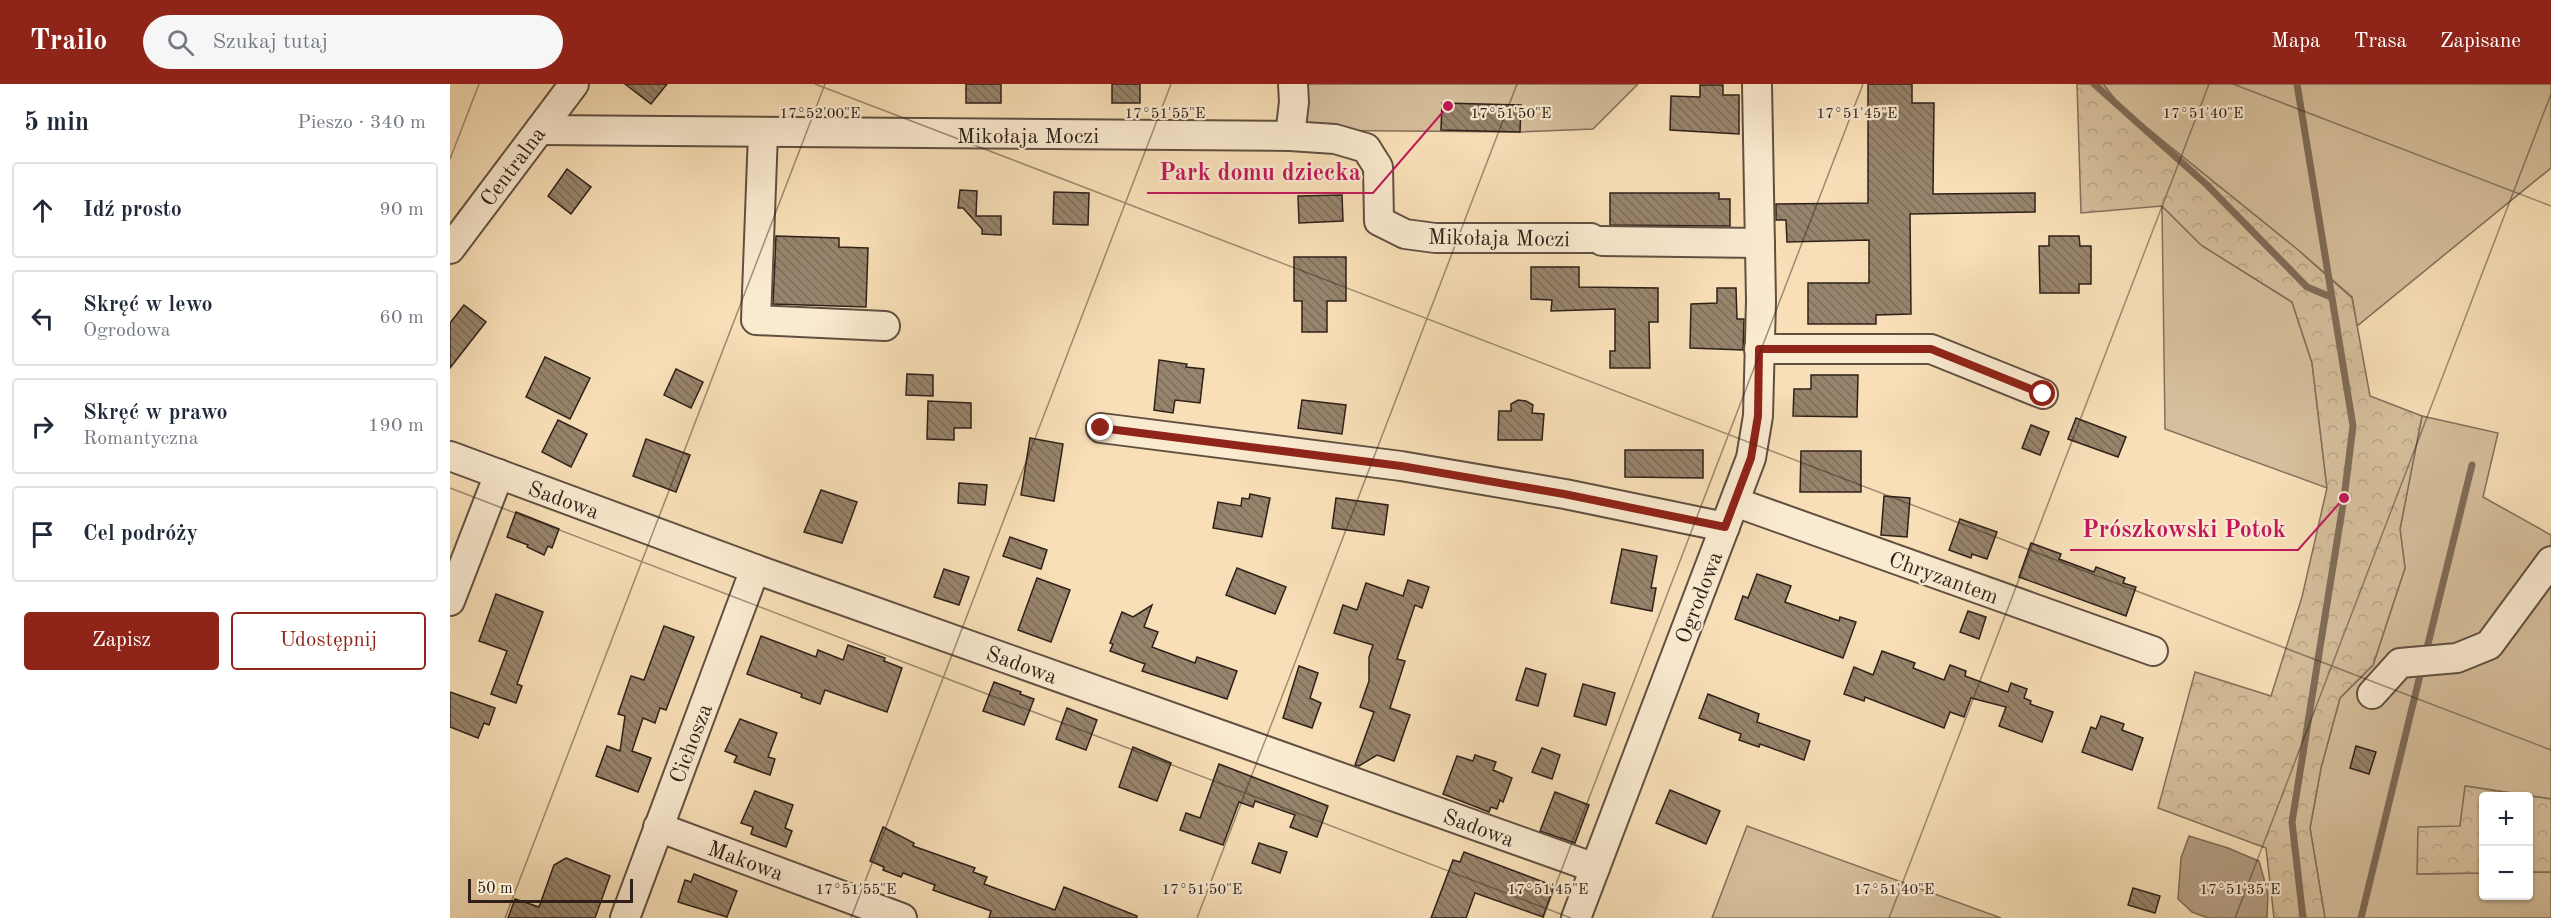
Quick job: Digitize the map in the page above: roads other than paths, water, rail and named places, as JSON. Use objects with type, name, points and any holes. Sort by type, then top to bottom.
[{"type":"street","name":"Centralna","points":[[450,249],[574,84]]},
{"type":"street","points":[[1290,136],[1294,102],[1293,84]]},
{"type":"street","name":"Ogrodowa","points":[[1576,918],[1751,458],[1758,416],[1760,243],[1757,84]]},
{"type":"street","name":"Mikołaja Moczi","points":[[540,130],[1290,136],[1335,139],[1366,148],[1378,166],[1379,221],[1405,234],[1435,238],[1760,243]]},
{"type":"street","points":[[763,133],[756,320],[885,326]]},
{"type":"street","points":[[1759,349],[1931,349],[2043,394]]},
{"type":"street","name":"Chryzantem","points":[[1101,428],[1401,466],[1564,494],[1730,514],[2153,651]]},
{"type":"street","name":"Sadowa","points":[[450,456],[755,569],[1594,868]]},
{"type":"street","points":[[450,601],[499,474]]},
{"type":"street","points":[[2372,694],[2400,663],[2457,658],[2489,645],[2551,561]]},
{"type":"street","name":"Cichosza","points":[[625,918],[755,569]]},
{"type":"street","name":"Makowa","points":[[658,828],[902,918]]},
{"type":"waterway","points":[[2094,84],[2207,185],[2307,287],[2331,297]]},
{"type":"waterway","points":[[2297,84],[2353,426],[2344,498],[2292,822],[2303,918]]},
{"type":"waterway","points":[[2426,652],[2472,465]]},
{"type":"waterway","points":[[2361,918],[2422,667]]},
{"type":"place","name":"Park domu dziecka","points":[[1448,106]]},
{"type":"place","name":"Prószkowski Potok","points":[[2344,498]]}]
